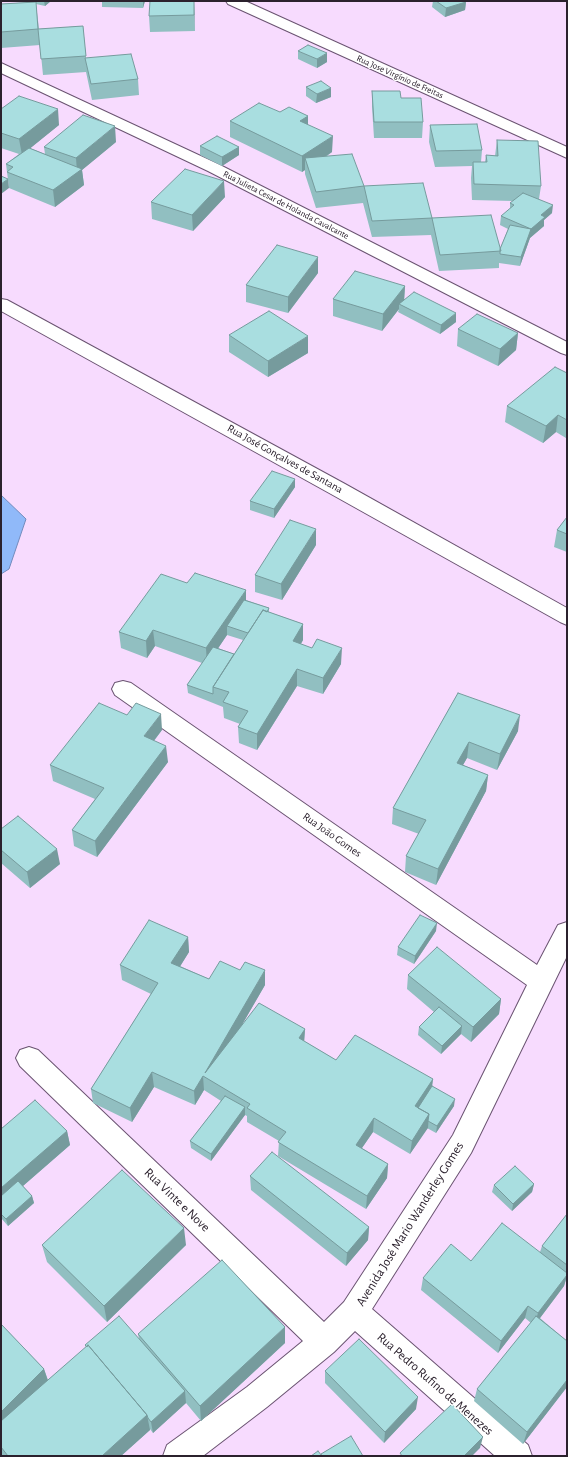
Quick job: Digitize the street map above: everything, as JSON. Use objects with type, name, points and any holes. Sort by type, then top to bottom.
[{"type":"street","name":"Rua Jose Virgínio de Freitas","points":[[233,1],[567,152]]},
{"type":"street","name":"Rua Julieta Cesar de Holanda Cavalcante","points":[[1,67],[214,168],[567,349]]},
{"type":"street","name":"Rua José Gonçalves de Santana","points":[[1,304],[324,481],[567,617]]},
{"type":"street","name":"Rua João Gomes","points":[[123,689],[541,981]]},
{"type":"street","name":"Avenida José Mario Wanderley Gomes","points":[[178,1456],[257,1397],[324,1342],[354,1312],[462,1144],[541,981],[567,932]]},
{"type":"street","name":"Rua Vinte e Nove","points":[[29,1058],[324,1342]]},
{"type":"street","name":"Rua Pedro Rufino de Menezes","points":[[354,1312],[517,1456]]},
{"type":"water","points":[[1,495],[26,519],[9,569],[1,574]]},
{"type":"building","points":[[150,1],[194,1],[194,15],[149,16]]},
{"type":"building","points":[[436,1],[465,1],[466,2],[446,8]]},
{"type":"building","points":[[36,2],[38,29],[1,32],[1,4]]},
{"type":"building","points":[[83,26],[86,56],[41,59],[38,29]]},
{"type":"building","points":[[308,45],[327,53],[317,59],[298,51]]},
{"type":"building","points":[[131,54],[138,79],[91,84],[85,58]]},
{"type":"building","points":[[321,81],[331,88],[317,94],[306,87]]},
{"type":"building","points":[[372,91],[400,91],[401,98],[421,98],[423,122],[374,122]]},
{"type":"building","points":[[19,96],[58,109],[19,139],[1,133],[1,109]]},
{"type":"building","points":[[259,103],[280,112],[289,107],[308,116],[300,121],[333,136],[302,156],[230,121]]},
{"type":"building","points":[[83,115],[115,126],[76,158],[44,147]]},
{"type":"building","points":[[477,124],[482,150],[436,151],[430,125]]},
{"type":"building","points":[[217,136],[239,147],[222,157],[200,146]]},
{"type":"building","points":[[497,140],[538,141],[541,186],[474,184],[473,162],[487,162],[486,155],[498,156]]},
{"type":"building","points":[[29,148],[82,169],[53,190],[7,172],[13,167],[6,164]]},
{"type":"building","points":[[352,154],[364,186],[316,192],[305,158]]},
{"type":"building","points":[[185,169],[224,181],[192,215],[151,202]]},
{"type":"building","points":[[1,176],[8,179],[1,184]]},
{"type":"building","points":[[423,183],[432,218],[372,221],[364,186]]},
{"type":"building","points":[[523,193],[553,205],[541,215],[545,217],[531,229],[501,216],[514,205],[510,203]]},
{"type":"building","points":[[491,215],[501,251],[440,255],[432,218]]},
{"type":"building","points":[[510,225],[531,229],[521,257],[500,254],[500,249]]},
{"type":"building","points":[[277,245],[318,257],[288,297],[246,285]]},
{"type":"building","points":[[355,271],[405,286],[383,314],[333,299]]},
{"type":"building","points":[[414,292],[456,313],[441,325],[399,304]]},
{"type":"building","points":[[269,311],[308,336],[268,361],[229,335]]},
{"type":"building","points":[[477,314],[518,333],[500,349],[458,329]]},
{"type":"building","points":[[555,367],[567,373],[567,420],[558,415],[546,426],[507,406]]},
{"type":"building","points":[[272,471],[295,479],[274,509],[250,501]]},
{"type":"building","points":[[567,517],[567,534],[557,530]]},
{"type":"building","points":[[290,520],[316,529],[281,584],[255,575]]},
{"type":"building","points":[[195,573],[246,590],[206,648],[153,630],[146,641],[119,632],[161,574],[187,583]]},
{"type":"building","points":[[244,600],[269,608],[267,612],[263,610],[248,633],[227,626]]},
{"type":"building","points":[[263,610],[303,624],[293,641],[312,648],[317,639],[342,648],[323,678],[297,669],[257,734],[238,727],[248,711],[223,702],[229,692],[213,687]]},
{"type":"building","points":[[213,647],[234,654],[213,687],[213,694],[187,685]]},
{"type":"building","points":[[458,693],[520,715],[500,754],[469,742],[457,763],[488,775],[438,869],[406,856],[426,820],[393,808]]},
{"type":"building","points":[[99,703],[127,715],[136,703],[161,714],[144,736],[166,746],[95,841],[72,830],[104,788],[50,765]]},
{"type":"building","points":[[18,816],[57,849],[27,872],[1,850],[1,829]]},
{"type":"building","points":[[420,915],[437,923],[415,956],[398,947]]},
{"type":"building","points":[[149,920],[188,937],[171,963],[209,979],[220,961],[240,970],[245,962],[265,970],[205,1073],[259,1003],[305,1029],[299,1038],[336,1060],[355,1035],[433,1079],[415,1106],[429,1114],[412,1141],[374,1118],[356,1145],[388,1164],[367,1196],[278,1142],[286,1132],[247,1108],[250,1104],[203,1076],[194,1091],[152,1072],[130,1108],[91,1089],[158,983],[120,965]]},
{"type":"building","points":[[437,947],[501,999],[473,1027],[408,975]]},
{"type":"building","points":[[439,1007],[462,1026],[442,1046],[419,1027]]},
{"type":"building","points":[[432,1086],[455,1099],[437,1126],[428,1121],[429,1114],[418,1108]]},
{"type":"building","points":[[225,1096],[245,1107],[211,1154],[190,1141]]},
{"type":"building","points":[[35,1100],[67,1131],[1,1188],[1,1129]]},
{"type":"building","points":[[272,1152],[369,1227],[347,1253],[250,1176]]},
{"type":"building","points":[[515,1166],[534,1184],[513,1204],[494,1185]]},
{"type":"building","points":[[122,1170],[184,1228],[104,1306],[42,1245]]},
{"type":"building","points":[[18,1181],[32,1196],[6,1219],[1,1214],[1,1196]]},
{"type":"building","points":[[567,1214],[567,1265],[542,1246]]},
{"type":"building","points":[[502,1223],[567,1273],[567,1275],[538,1313],[528,1306],[501,1341],[423,1278],[451,1244],[471,1261]]},
{"type":"building","points":[[222,1260],[285,1327],[200,1406],[138,1334]]},
{"type":"building","points":[[119,1316],[185,1391],[151,1422],[147,1415],[88,1345],[87,1347],[85,1345]]},
{"type":"building","points":[[536,1316],[567,1341],[567,1380],[527,1432],[477,1389]]},
{"type":"building","points":[[1,1324],[44,1369],[1,1412]]},
{"type":"building","points":[[359,1339],[418,1397],[385,1432],[325,1371]]},
{"type":"building","points":[[88,1345],[147,1415],[102,1456],[8,1456],[1,1447],[1,1421]]},
{"type":"building","points":[[452,1404],[483,1437],[464,1456],[402,1456],[400,1453]]},
{"type":"building","points":[[351,1436],[363,1456],[322,1456],[321,1454]]},
{"type":"building","points":[[318,1451],[322,1456],[311,1456]]}]
